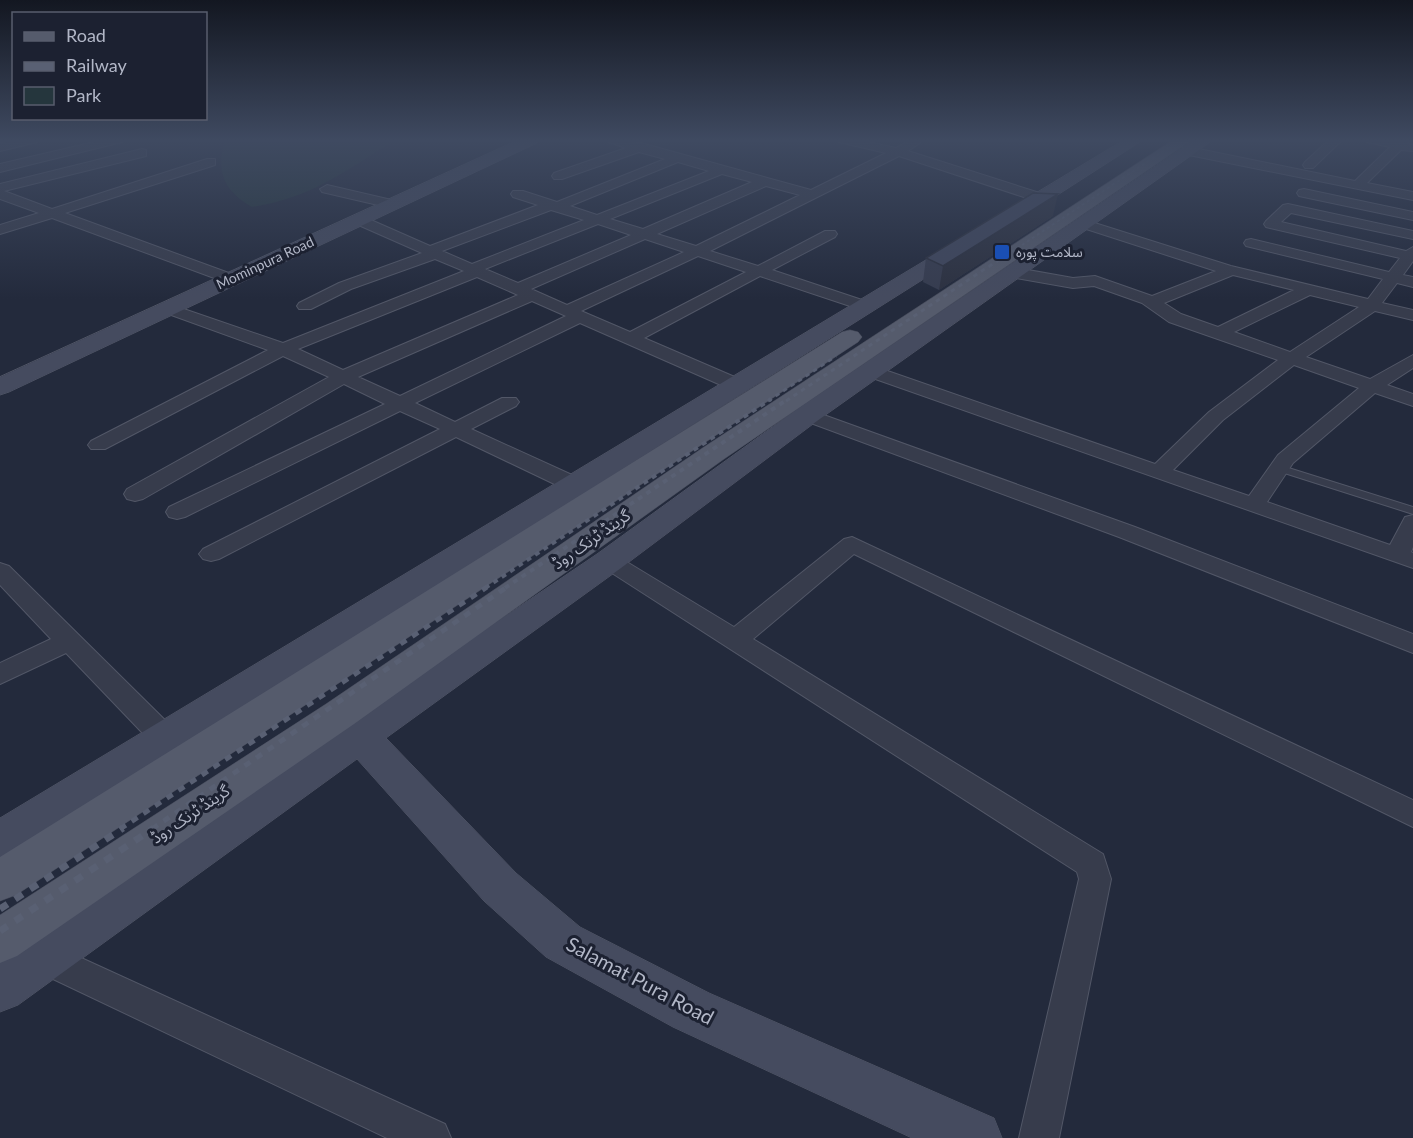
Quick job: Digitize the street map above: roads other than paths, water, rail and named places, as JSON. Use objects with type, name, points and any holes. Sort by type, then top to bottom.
[{"type":"main road","name":"گرینڈ ٹرنک روڈ","points":[[0,941],[349,725],[701,447],[1078,193]]},
{"type":"main road","name":"گرینڈ ٹرنک روڈ","points":[[0,881],[1114,193]]},
{"type":"street","points":[[0,193],[231,279]]},
{"type":"street","points":[[0,230],[114,193]]},
{"type":"street","points":[[345,193],[391,204]]},
{"type":"street","name":"Mominpura Road","points":[[0,387],[415,193]]},
{"type":"street","points":[[305,306],[345,286],[587,193]]},
{"type":"street","points":[[98,445],[283,349],[662,193]]},
{"type":"street","points":[[135,494],[343,377],[526,292],[643,234],[738,193]]},
{"type":"street","points":[[1026,193],[1041,198]]},
{"type":"street","points":[[0,840],[1049,193]]},
{"type":"street","points":[[0,988],[349,725],[609,561],[807,415],[1082,223],[1116,193]]},
{"type":"street","points":[[1305,193],[1413,216]]},
{"type":"street","points":[[518,194],[865,306]]},
{"type":"street","points":[[177,512],[399,403],[811,194]]},
{"type":"street","points":[[1159,472],[1216,416],[1292,358],[1372,305],[1412,255],[1271,224],[1288,208],[1413,235]]},
{"type":"street","points":[[359,220],[737,385]]},
{"type":"street","points":[[1082,223],[1232,270],[1413,315]]},
{"type":"street","points":[[630,339],[830,234]]},
{"type":"street","points":[[1251,243],[1413,282]]},
{"type":"street","points":[[1152,302],[1232,270]]},
{"type":"street","points":[[1011,272],[1073,283],[1095,281],[1152,302],[1175,318],[1413,400]]},
{"type":"street","points":[[1219,333],[1309,290]]},
{"type":"street","points":[[169,309],[283,349],[575,485]]},
{"type":"street","points":[[1254,506],[1285,459],[1372,386],[1413,360]]},
{"type":"street","points":[[870,371],[1405,558],[1413,522]]},
{"type":"street","points":[[211,554],[509,402]]},
{"type":"street","points":[[807,415],[1127,532],[1413,644]]},
{"type":"street","points":[[735,640],[852,544],[1413,814]]},
{"type":"street","points":[[609,561],[1091,864],[1095,879],[1039,1138]]},
{"type":"street","points":[[0,571],[165,738]]},
{"type":"street","points":[[0,674],[69,641]]},
{"type":"street","name":"Salamat Pura Road","points":[[349,725],[500,887],[563,942],[691,1010],[974,1138]]},
{"type":"street","points":[[44,957],[431,1138]]},
{"type":"lane","points":[[1279,468],[1413,511]]},
{"type":"railway","points":[[1007,255],[1100,193]]},
{"type":"railway","points":[[786,401],[1009,253]]},
{"type":"railway","points":[[768,401],[836,356]]},
{"type":"railway","points":[[485,588],[771,399]]},
{"type":"railway","points":[[505,588],[788,399]]},
{"type":"railway","points":[[120,829],[487,587]]},
{"type":"railway","points":[[152,829],[507,587]]},
{"type":"railway","points":[[0,909],[123,828]]},
{"type":"railway","points":[[0,931],[154,828]]},
{"type":"place","name":"سلامت پورہ","points":[[1002,252]]}]
